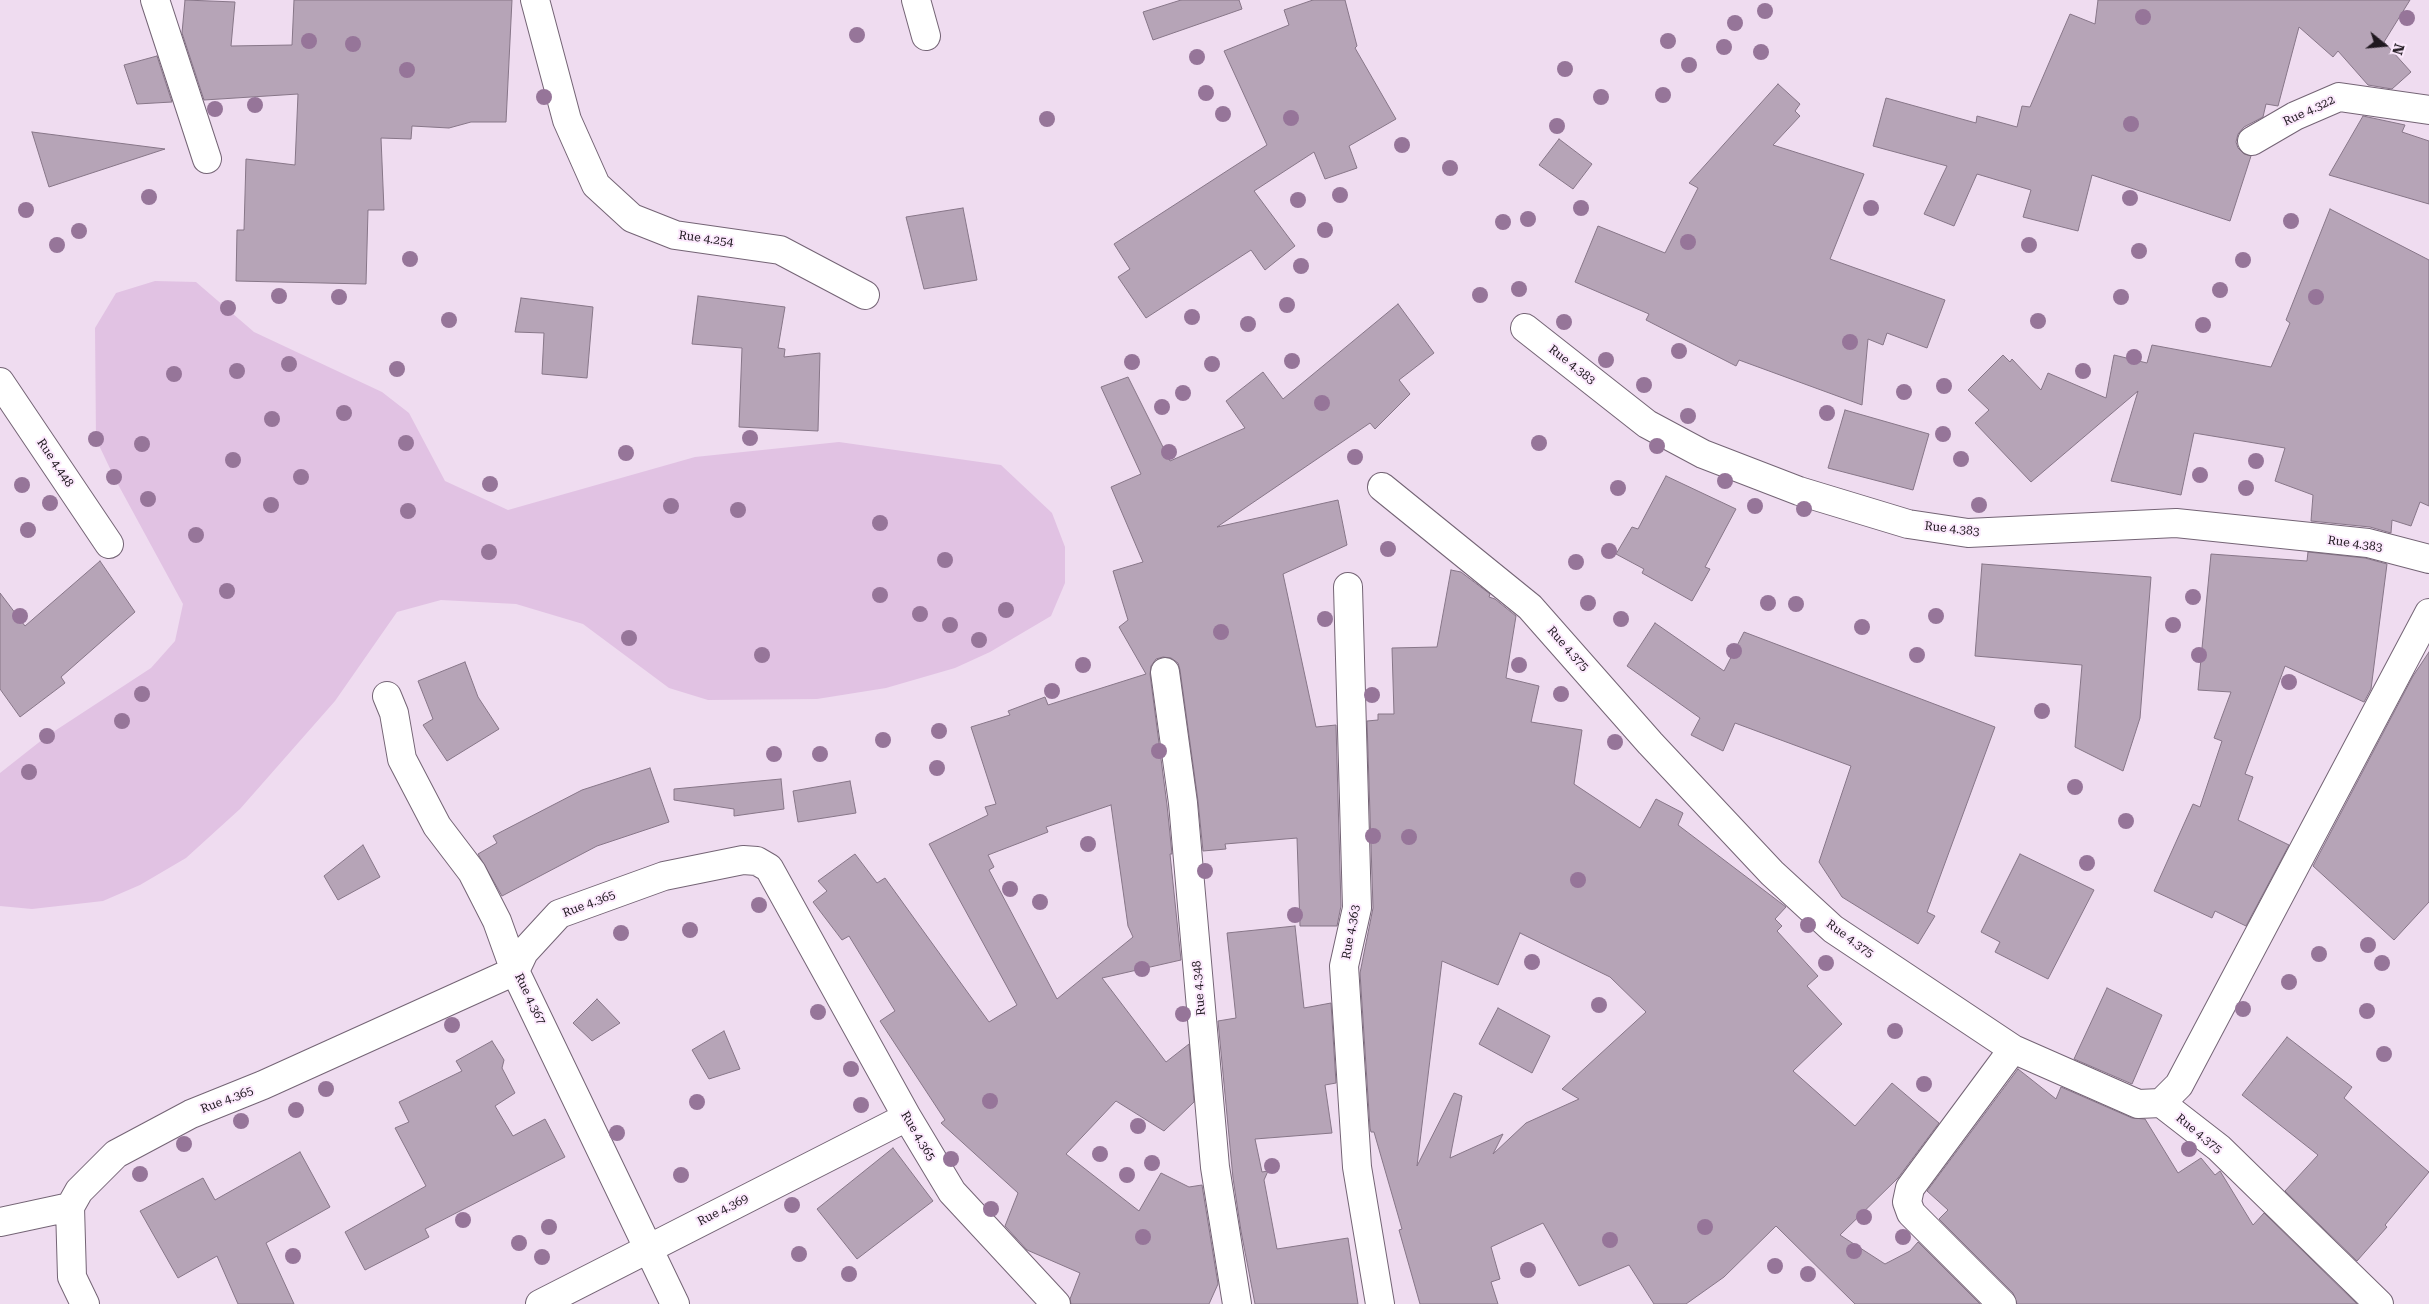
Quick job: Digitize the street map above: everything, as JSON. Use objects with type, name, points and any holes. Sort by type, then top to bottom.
[{"type":"street","points":[[154,0],[207,159]]},
{"type":"street","name":"Rue 4.254","points":[[536,0],[570,128],[596,185],[632,218],[675,235],[780,250],[865,295]]},
{"type":"street","points":[[916,0],[926,36]]},
{"type":"street","name":"Rue 4.322","points":[[2252,141],[2295,116],[2339,97],[2429,110]]},
{"type":"street","name":"Rue 4.383","points":[[1525,328],[1647,424],[1703,454],[1798,491],[1908,524],[1968,533],[2176,523],[2368,543],[2429,559]]},
{"type":"street","name":"Rue 4.448","points":[[0,382],[109,544]]},
{"type":"street","name":"Rue 4.375","points":[[1382,486],[1530,607],[1650,742],[1772,873],[1833,929],[2014,1049],[2138,1104],[2161,1103],[2219,1148],[2379,1304]]},
{"type":"street","name":"Rue 4.363","points":[[1348,587],[1357,908],[1344,966],[1357,1167],[1380,1304]]},
{"type":"street","points":[[2161,1103],[2179,1086],[2429,613]]},
{"type":"street","name":"Rue 4.348","points":[[1165,672],[1182,803],[1215,1167],[1237,1304]]},
{"type":"street","name":"Rue 4.367","points":[[387,696],[394,713],[402,760],[437,826],[472,872],[497,921],[515,971],[675,1304]]},
{"type":"street","name":"Rue 4.365","points":[[70,1207],[79,1191],[116,1154],[182,1118],[263,1086],[515,971],[524,952],[559,914],[664,876],[744,860],[757,861],[769,868],[907,1117],[952,1192],[1056,1304]]},
{"type":"street","points":[[2002,1304],[1911,1213],[1907,1202],[1910,1188],[2014,1049]]},
{"type":"street","name":"Rue 4.369","points":[[540,1304],[648,1247],[907,1117]]},
{"type":"street","points":[[0,1222],[70,1207],[72,1276],[85,1304]]},
{"type":"shaded area","points":[[155,281],[196,282],[254,332],[382,392],[409,413],[445,481],[508,510],[695,457],[839,442],[1001,465],[1052,513],[1065,547],[1065,583],[1051,616],[990,652],[955,668],[886,688],[817,699],[708,700],[669,688],[583,624],[516,604],[441,600],[397,612],[335,701],[240,809],[186,858],[140,885],[103,901],[32,909],[0,906],[0,773],[47,736],[151,668],[175,641],[183,604],[114,477],[96,439],[95,328],[116,293]]},
{"type":"building","points":[[185,0],[235,2],[231,46],[292,45],[294,0],[512,0],[506,122],[471,122],[449,128],[412,126],[411,139],[381,138],[384,210],[368,210],[366,284],[236,281],[237,230],[244,230],[246,159],[295,165],[298,94],[204,100],[182,33]]},
{"type":"building","points":[[1181,0],[1239,0],[1242,9],[1153,40],[1143,12]]},
{"type":"building","points":[[1313,0],[1345,0],[1357,46],[1355,48],[1396,119],[1349,146],[1357,168],[1325,179],[1314,152],[1254,191],[1295,246],[1265,270],[1251,250],[1146,318],[1118,277],[1130,269],[1114,244],[1267,145],[1224,51],[1289,25],[1284,10]]},
{"type":"building","points":[[2098,0],[2410,0],[2384,42],[2411,72],[2392,89],[2368,85],[2338,51],[2333,57],[2299,27],[2278,106],[2266,104],[2263,117],[2244,127],[2238,134],[2236,142],[2238,148],[2244,154],[2251,156],[2230,221],[2092,175],[2078,231],[2023,217],[2031,190],[1977,174],[1954,226],[1924,214],[1947,166],[1873,146],[1886,98],[1976,123],[1977,116],[2017,127],[2022,106],[2030,107],[2070,14],[2095,24]]},
{"type":"building","points":[[157,56],[172,102],[137,104],[124,65]]},
{"type":"building","points":[[1778,84],[1800,104],[1795,111],[1800,116],[1773,145],[1864,174],[1830,259],[1945,300],[1927,348],[1887,333],[1883,345],[1868,339],[1862,405],[1739,360],[1736,366],[1646,320],[1649,314],[1575,282],[1598,226],[1665,253],[1698,188],[1689,183]]},
{"type":"building","points":[[2363,116],[2405,125],[2402,132],[2429,141],[2429,204],[2329,175]]},
{"type":"building","points":[[32,132],[165,149],[49,187]]},
{"type":"building","points":[[1559,139],[1592,164],[1573,189],[1539,165]]},
{"type":"building","points":[[963,208],[977,280],[924,289],[906,217]]},
{"type":"building","points":[[2330,209],[2429,260],[2429,506],[2420,502],[2411,526],[2392,520],[2391,533],[2370,527],[2311,521],[2313,495],[2275,481],[2285,448],[2194,433],[2181,495],[2111,481],[2138,391],[2031,482],[1975,423],[1989,410],[1968,390],[2003,355],[2010,362],[2012,359],[2041,390],[2048,373],[2106,398],[2114,355],[2147,363],[2152,345],[2271,367],[2290,323],[2286,320]]},
{"type":"building","points":[[698,296],[785,307],[778,348],[785,349],[784,357],[820,353],[818,431],[739,427],[742,348],[692,344]]},
{"type":"building","points":[[521,298],[593,307],[587,378],[542,374],[544,333],[515,332]]},
{"type":"building","points":[[1398,304],[1434,353],[1399,380],[1410,394],[1375,429],[1370,423],[1217,527],[1338,500],[1347,545],[1283,574],[1316,727],[1336,725],[1341,906],[1337,926],[1300,926],[1297,838],[1225,844],[1226,849],[1203,851],[1180,670],[1178,663],[1171,658],[1163,657],[1156,659],[1151,666],[1150,674],[1167,805],[1181,960],[1102,978],[1166,1062],[1189,1044],[1194,1102],[1164,1131],[1116,1101],[1066,1154],[1139,1211],[1161,1173],[1189,1187],[1202,1185],[1218,1284],[1209,1304],[1071,1304],[1070,1299],[1080,1273],[1027,1250],[1005,1226],[1018,1193],[941,1123],[945,1120],[880,1021],[895,1011],[849,936],[842,940],[813,902],[827,891],[818,881],[855,854],[877,883],[885,878],[989,1022],[1017,1005],[929,844],[988,815],[985,807],[996,804],[971,727],[1010,715],[1008,711],[1045,697],[1048,705],[1146,674],[1119,627],[1128,620],[1113,571],[1143,562],[1111,487],[1141,474],[1101,387],[1128,377],[1170,461],[1245,428],[1226,401],[1263,372],[1283,399]],"holes":[[[1111,805],[1128,926],[1133,937],[1057,999],[989,870],[994,867],[988,855],[1048,832],[1046,827]]]},
{"type":"building","points":[[1845,410],[1929,434],[1913,490],[1828,468]]},
{"type":"building","points":[[1666,476],[1736,509],[1705,567],[1710,569],[1692,601],[1642,573],[1644,569],[1616,554],[1632,527],[1638,529]]},
{"type":"building","points":[[2308,552],[2365,558],[2387,564],[2371,689],[2364,702],[2285,666],[2245,774],[2253,777],[2238,820],[2289,845],[2246,926],[2215,911],[2212,918],[2154,891],[2193,804],[2200,807],[2222,741],[2214,738],[2231,692],[2198,690],[2211,554],[2307,561]]},
{"type":"building","points":[[100,561],[135,612],[61,677],[65,683],[20,717],[0,689],[0,593],[25,626]]},
{"type":"building","points":[[1982,564],[2151,577],[2140,718],[2123,771],[2075,747],[2082,665],[1975,656]]},
{"type":"building","points":[[1451,570],[1461,572],[1490,594],[1489,597],[1495,599],[1516,616],[1506,678],[1539,686],[1531,722],[1582,730],[1574,784],[1640,828],[1656,799],[1683,813],[1678,825],[1786,907],[1775,919],[1782,926],[1777,931],[1818,976],[1807,986],[1842,1024],[1793,1071],[1855,1126],[1892,1083],[1939,1123],[1898,1178],[1840,1235],[1885,1264],[1910,1251],[1918,1242],[1980,1304],[1855,1304],[1776,1226],[1724,1277],[1686,1304],[1654,1304],[1629,1265],[1579,1286],[1543,1223],[1491,1247],[1500,1279],[1491,1282],[1498,1304],[1420,1304],[1399,1230],[1402,1229],[1374,1132],[1371,1132],[1370,1128],[1360,973],[1373,908],[1367,721],[1378,720],[1378,714],[1394,714],[1392,648],[1437,647]],"holes":[[[1520,933],[1610,977],[1646,1012],[1562,1089],[1579,1099],[1526,1123],[1493,1154],[1503,1134],[1450,1158],[1462,1096],[1454,1093],[1417,1166],[1442,961],[1498,985]]]},
{"type":"building","points":[[1655,623],[1724,671],[1744,632],[1995,727],[1927,912],[1935,916],[1918,944],[1842,897],[1819,862],[1851,766],[1735,723],[1723,751],[1691,735],[1700,718],[1627,666]]},
{"type":"building","points":[[2429,652],[2429,902],[2394,940],[2313,866],[2413,676]]},
{"type":"building","points":[[465,662],[478,697],[499,729],[447,761],[423,725],[433,719],[418,681]]},
{"type":"building","points":[[650,768],[669,822],[597,846],[502,896],[478,854],[497,843],[493,836],[582,790]]},
{"type":"building","points":[[781,779],[784,809],[734,816],[734,809],[674,800],[674,789]]},
{"type":"building","points":[[850,781],[856,813],[798,822],[793,791]]},
{"type":"building","points":[[363,845],[380,877],[338,900],[324,876]]},
{"type":"building","points":[[2020,854],[2094,890],[2048,979],[1995,952],[2000,942],[1981,932]]},
{"type":"building","points":[[1295,926],[1304,1008],[1331,1003],[1336,1083],[1325,1085],[1332,1133],[1255,1139],[1262,1172],[1268,1171],[1264,1180],[1277,1249],[1348,1238],[1358,1304],[1255,1304],[1241,1231],[1233,1178],[1218,1021],[1236,1018],[1227,933]]},
{"type":"building","points":[[2107,988],[2162,1015],[2132,1084],[2074,1059]]},
{"type":"building","points":[[597,999],[620,1023],[592,1041],[573,1023]]},
{"type":"building","points":[[1498,1008],[1550,1036],[1532,1073],[1479,1044]]},
{"type":"building","points":[[724,1031],[740,1069],[709,1079],[692,1050]]},
{"type":"building","points":[[2287,1037],[2352,1087],[2344,1098],[2429,1172],[2385,1225],[2387,1227],[2357,1261],[2285,1191],[2318,1155],[2242,1095]]},
{"type":"building","points":[[492,1041],[504,1060],[502,1068],[515,1093],[495,1106],[513,1136],[545,1119],[565,1157],[425,1229],[429,1237],[365,1270],[345,1232],[426,1186],[395,1128],[409,1122],[399,1102],[462,1071],[456,1061]]},
{"type":"building","points":[[2018,1069],[2056,1099],[2061,1087],[2132,1118],[2145,1119],[2178,1173],[2201,1158],[2215,1175],[2220,1171],[2253,1225],[2264,1213],[2357,1304],[2017,1304],[2013,1293],[1939,1219],[1948,1210],[1927,1191]]},
{"type":"building","points":[[893,1148],[933,1201],[857,1259],[817,1209]]},
{"type":"building","points":[[300,1152],[330,1207],[266,1243],[294,1304],[238,1304],[217,1256],[178,1278],[140,1211],[203,1178],[215,1200]]}]
